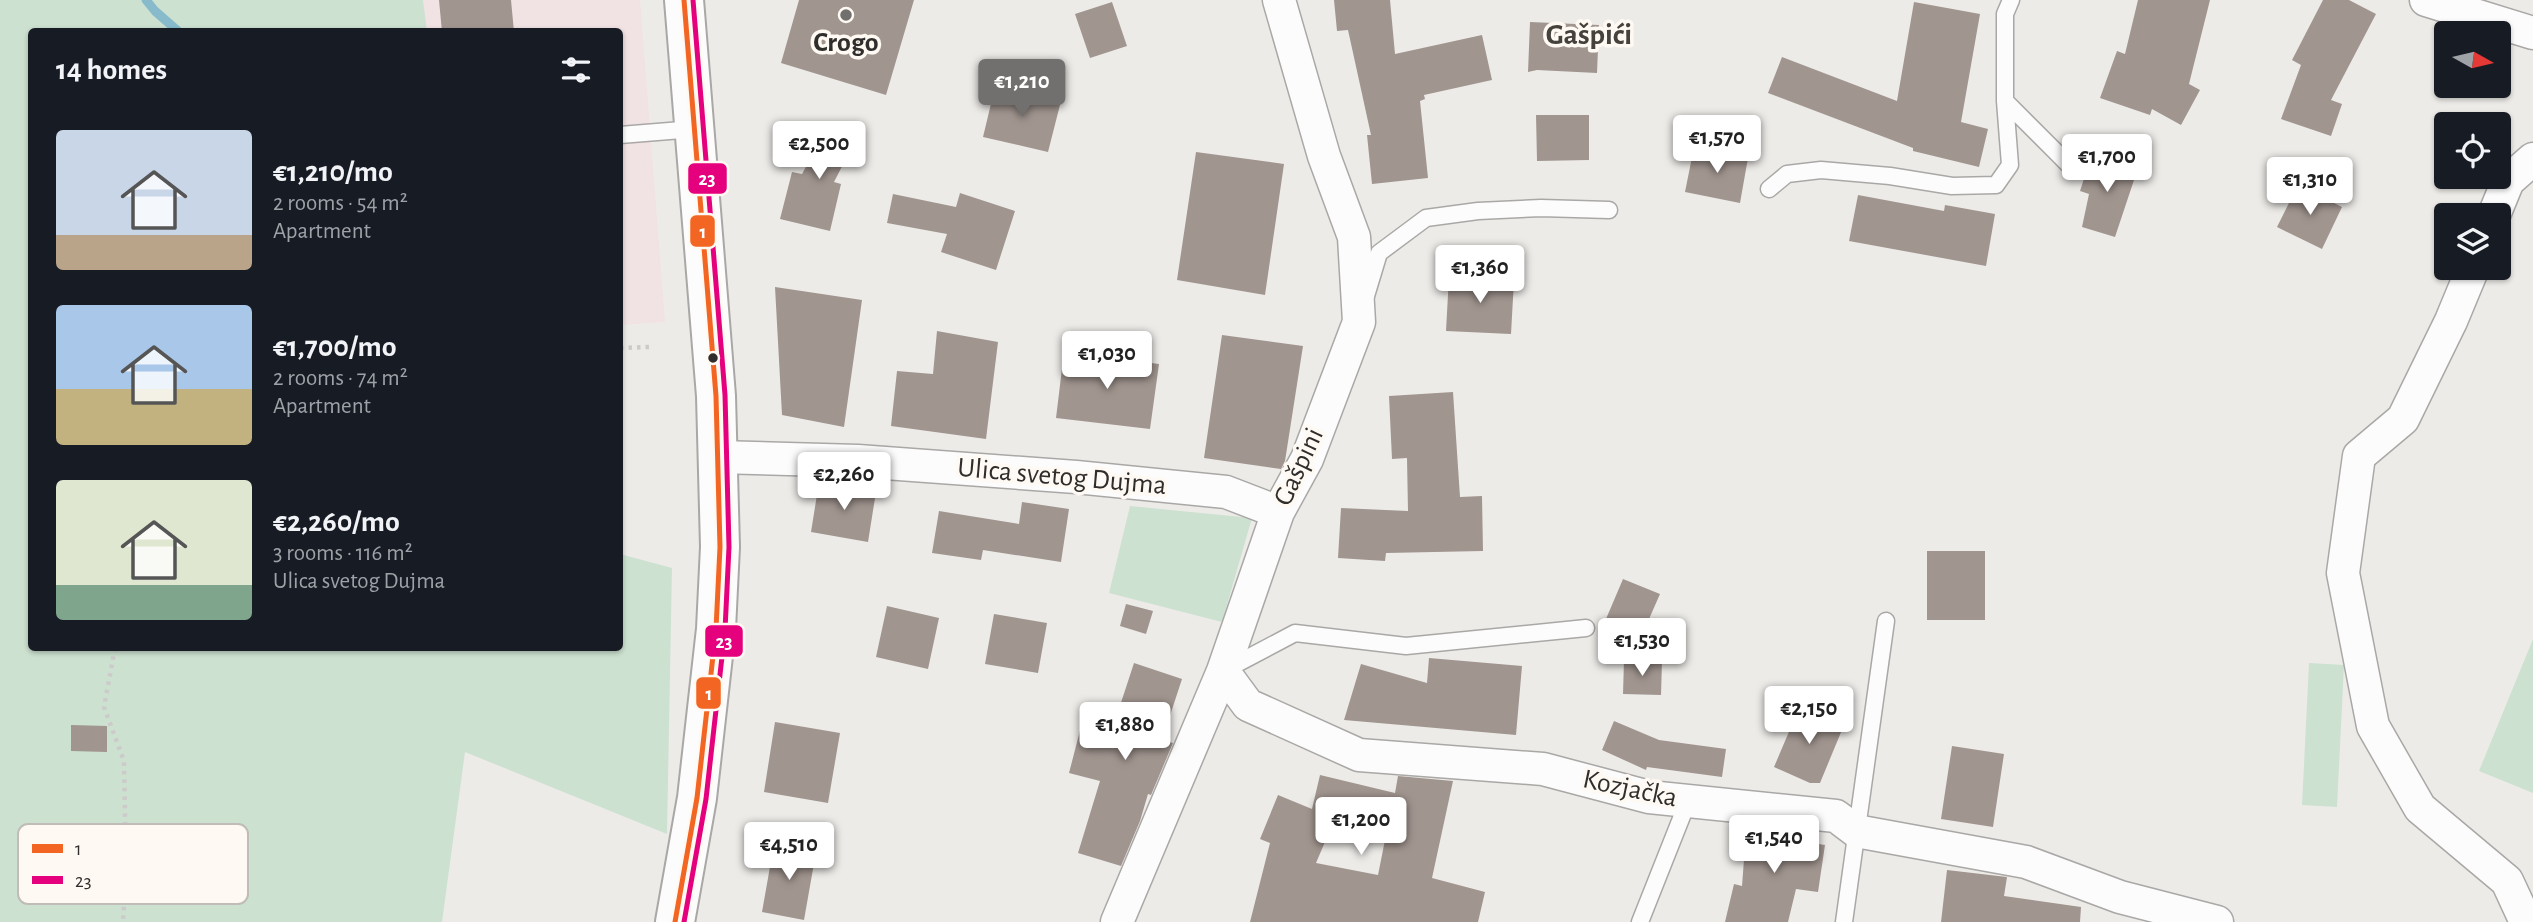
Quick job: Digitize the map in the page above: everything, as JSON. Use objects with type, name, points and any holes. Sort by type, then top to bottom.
[{"type":"street","points":[[675,922],[697,798],[716,629],[720,547],[716,396],[684,0]]},
{"type":"street","name":"Gašpini","points":[[1117,922],[1223,671],[1278,512],[1307,459],[1359,322],[1354,237],[1325,156],[1279,0]]},
{"type":"street","points":[[2426,0],[2533,33]]},
{"type":"street","points":[[2499,203],[2508,181],[2533,159]]},
{"type":"street","points":[[2468,280],[2403,419],[2359,456],[2343,573],[2373,726],[2420,808],[2507,881],[2526,922]]},
{"type":"street","name":"Ulica svetog Dujma","points":[[718,457],[858,461],[1076,477],[1226,492],[1278,512]]},
{"type":"street","name":"Kozjačka","points":[[1223,671],[1248,705],[1359,755],[1543,769],[1649,797],[1836,816],[1856,831],[2026,862],[2120,897],[2217,922]]},
{"type":"lane","points":[[1769,189],[1787,174],[1821,170],[1889,176],[1952,186],[1996,185],[2010,165],[2005,101],[2005,14],[2011,0]]},
{"type":"lane","points":[[2005,101],[2073,169]]},
{"type":"lane","points":[[623,135],[696,129]]},
{"type":"lane","points":[[1359,322],[1379,253],[1426,218],[1478,211],[1541,208],[1609,210]]},
{"type":"lane","points":[[1844,922],[1886,621]]},
{"type":"lane","points":[[1223,671],[1295,633],[1406,646],[1586,628]]},
{"type":"lane","points":[[1640,922],[1688,801]]},
{"type":"path","points":[[623,348],[649,347]]},
{"type":"path","points":[[114,651],[104,707],[124,761],[124,824]]},
{"type":"path","points":[[123,904],[123,922]]},
{"type":"shaded area","points":[[423,0],[640,0],[665,322],[623,325],[623,28],[427,28]]},
{"type":"green space","points":[[0,0],[423,0],[427,28],[28,28],[28,651],[623,651],[623,555],[672,568],[667,834],[465,752],[442,922],[0,922]]},
{"type":"green space","points":[[1130,506],[1252,518],[1222,622],[1109,593]]},
{"type":"green space","points":[[2533,639],[2533,793],[2479,771]]},
{"type":"green space","points":[[2309,663],[2344,665],[2337,807],[2302,805]]},
{"type":"building","points":[[439,0],[511,0],[514,28],[442,28]]},
{"type":"building","points":[[799,0],[914,0],[886,95],[781,63]]},
{"type":"building","points":[[1334,0],[1390,0],[1395,54],[1482,35],[1492,80],[1424,95],[1425,99],[1420,101],[1428,178],[1372,184],[1367,135],[1371,135],[1348,30],[1337,31]]},
{"type":"building","points":[[2138,0],[2210,0],[2189,84],[2200,90],[2181,125],[2152,109],[2150,115],[2100,98],[2117,51],[2125,54]]},
{"type":"building","points":[[2323,0],[2349,0],[2376,14],[2331,100],[2342,104],[2331,136],[2281,119],[2301,65],[2292,60]]},
{"type":"building","points":[[1112,2],[1127,46],[1090,58],[1075,14]]},
{"type":"building","points":[[1914,2],[1980,14],[1961,122],[1988,129],[1979,167],[1913,151],[1913,148],[1768,93],[1782,57],[1897,101]]},
{"type":"building","points":[[1530,22],[1599,25],[1597,73],[1537,70],[1528,72]]},
{"type":"building","points":[[995,87],[1007,90],[1007,87],[1061,101],[1048,152],[983,137]]},
{"type":"building","points":[[1536,115],[1589,115],[1589,160],[1537,161]]},
{"type":"building","points":[[831,121],[858,135],[834,182],[841,184],[830,231],[780,219],[792,172],[802,174]]},
{"type":"building","points":[[1694,147],[1748,158],[1740,203],[1685,192]]},
{"type":"building","points":[[1196,152],[1284,164],[1265,295],[1177,280]]},
{"type":"building","points":[[2092,154],[2138,168],[2115,237],[2082,227],[2089,194],[2080,191]]},
{"type":"building","points":[[2298,185],[2342,207],[2322,249],[2277,227]]},
{"type":"building","points":[[960,193],[1015,211],[996,270],[941,252],[947,234],[887,223],[893,194],[956,207]]},
{"type":"building","points":[[1858,195],[1944,211],[1945,205],[1995,214],[1986,266],[1849,241]]},
{"type":"building","points":[[1449,276],[1514,280],[1511,334],[1446,331]]},
{"type":"building","points":[[775,287],[862,300],[844,427],[782,415]]},
{"type":"building","points":[[937,331],[998,342],[986,439],[891,426],[897,371],[933,374]]},
{"type":"building","points":[[1222,335],[1303,346],[1285,461],[1281,469],[1204,458]]},
{"type":"building","points":[[1064,352],[1159,364],[1150,429],[1056,418]]},
{"type":"building","points":[[1453,392],[1460,497],[1482,496],[1483,551],[1386,553],[1385,561],[1338,558],[1341,508],[1408,511],[1407,458],[1392,459],[1389,396]]},
{"type":"building","points":[[819,482],[876,492],[868,542],[811,532]]},
{"type":"building","points":[[1022,502],[1069,509],[1061,562],[983,550],[981,560],[932,553],[939,511],[1019,524]]},
{"type":"building","points":[[1927,551],[1985,551],[1985,620],[1927,620]]},
{"type":"building","points":[[1623,579],[1660,594],[1642,635],[1606,619]]},
{"type":"building","points":[[1126,604],[1153,611],[1146,634],[1120,626]]},
{"type":"building","points":[[887,606],[939,618],[928,669],[876,657]]},
{"type":"building","points":[[994,614],[1047,623],[1038,673],[985,664]]},
{"type":"building","points":[[1429,658],[1522,666],[1516,735],[1344,720],[1361,664],[1427,683]]},
{"type":"building","points":[[1624,660],[1662,661],[1661,695],[1623,694]]},
{"type":"building","points":[[1134,663],[1182,679],[1162,740],[1173,743],[1151,795],[1148,794],[1121,866],[1078,853],[1100,781],[1069,773],[1083,719],[1113,727]]},
{"type":"building","points":[[1800,706],[1844,725],[1820,783],[1810,783],[1774,767]]},
{"type":"building","points":[[1614,721],[1659,740],[1726,749],[1722,777],[1647,767],[1646,770],[1602,750]]},
{"type":"building","points":[[775,722],[840,733],[828,803],[764,792]]},
{"type":"building","points":[[71,725],[107,726],[107,752],[71,751]]},
{"type":"building","points":[[1952,746],[2004,754],[1993,827],[1941,819]]},
{"type":"building","points":[[1320,775],[1395,793],[1398,776],[1453,781],[1432,878],[1485,892],[1478,922],[1250,922],[1270,843],[1260,839],[1278,795],[1312,809]],"holes":[[[1339,809],[1389,820],[1378,875],[1316,863]]]},
{"type":"building","points":[[1749,826],[1794,830],[1794,840],[1825,845],[1818,892],[1796,889],[1788,922],[1725,922],[1734,884],[1742,886],[1746,833]]},
{"type":"building","points":[[774,844],[816,852],[804,920],[762,912]]},
{"type":"building","points":[[1947,870],[2007,877],[2004,896],[2081,907],[2080,922],[1941,922]]},
{"type":"waterway","points":[[146,0],[174,28]]},
{"type":"transit line","name":"1","points":[[675,922],[697,798],[716,629],[720,547],[716,396],[684,0]]},
{"type":"transit line","name":"23","points":[[684,922],[706,799],[725,630],[729,547],[725,395],[693,0]]},
{"type":"place","name":"Crogo","points":[[846,15]]},
{"type":"district","name":"Gašpići","points":[[1589,35]]}]
